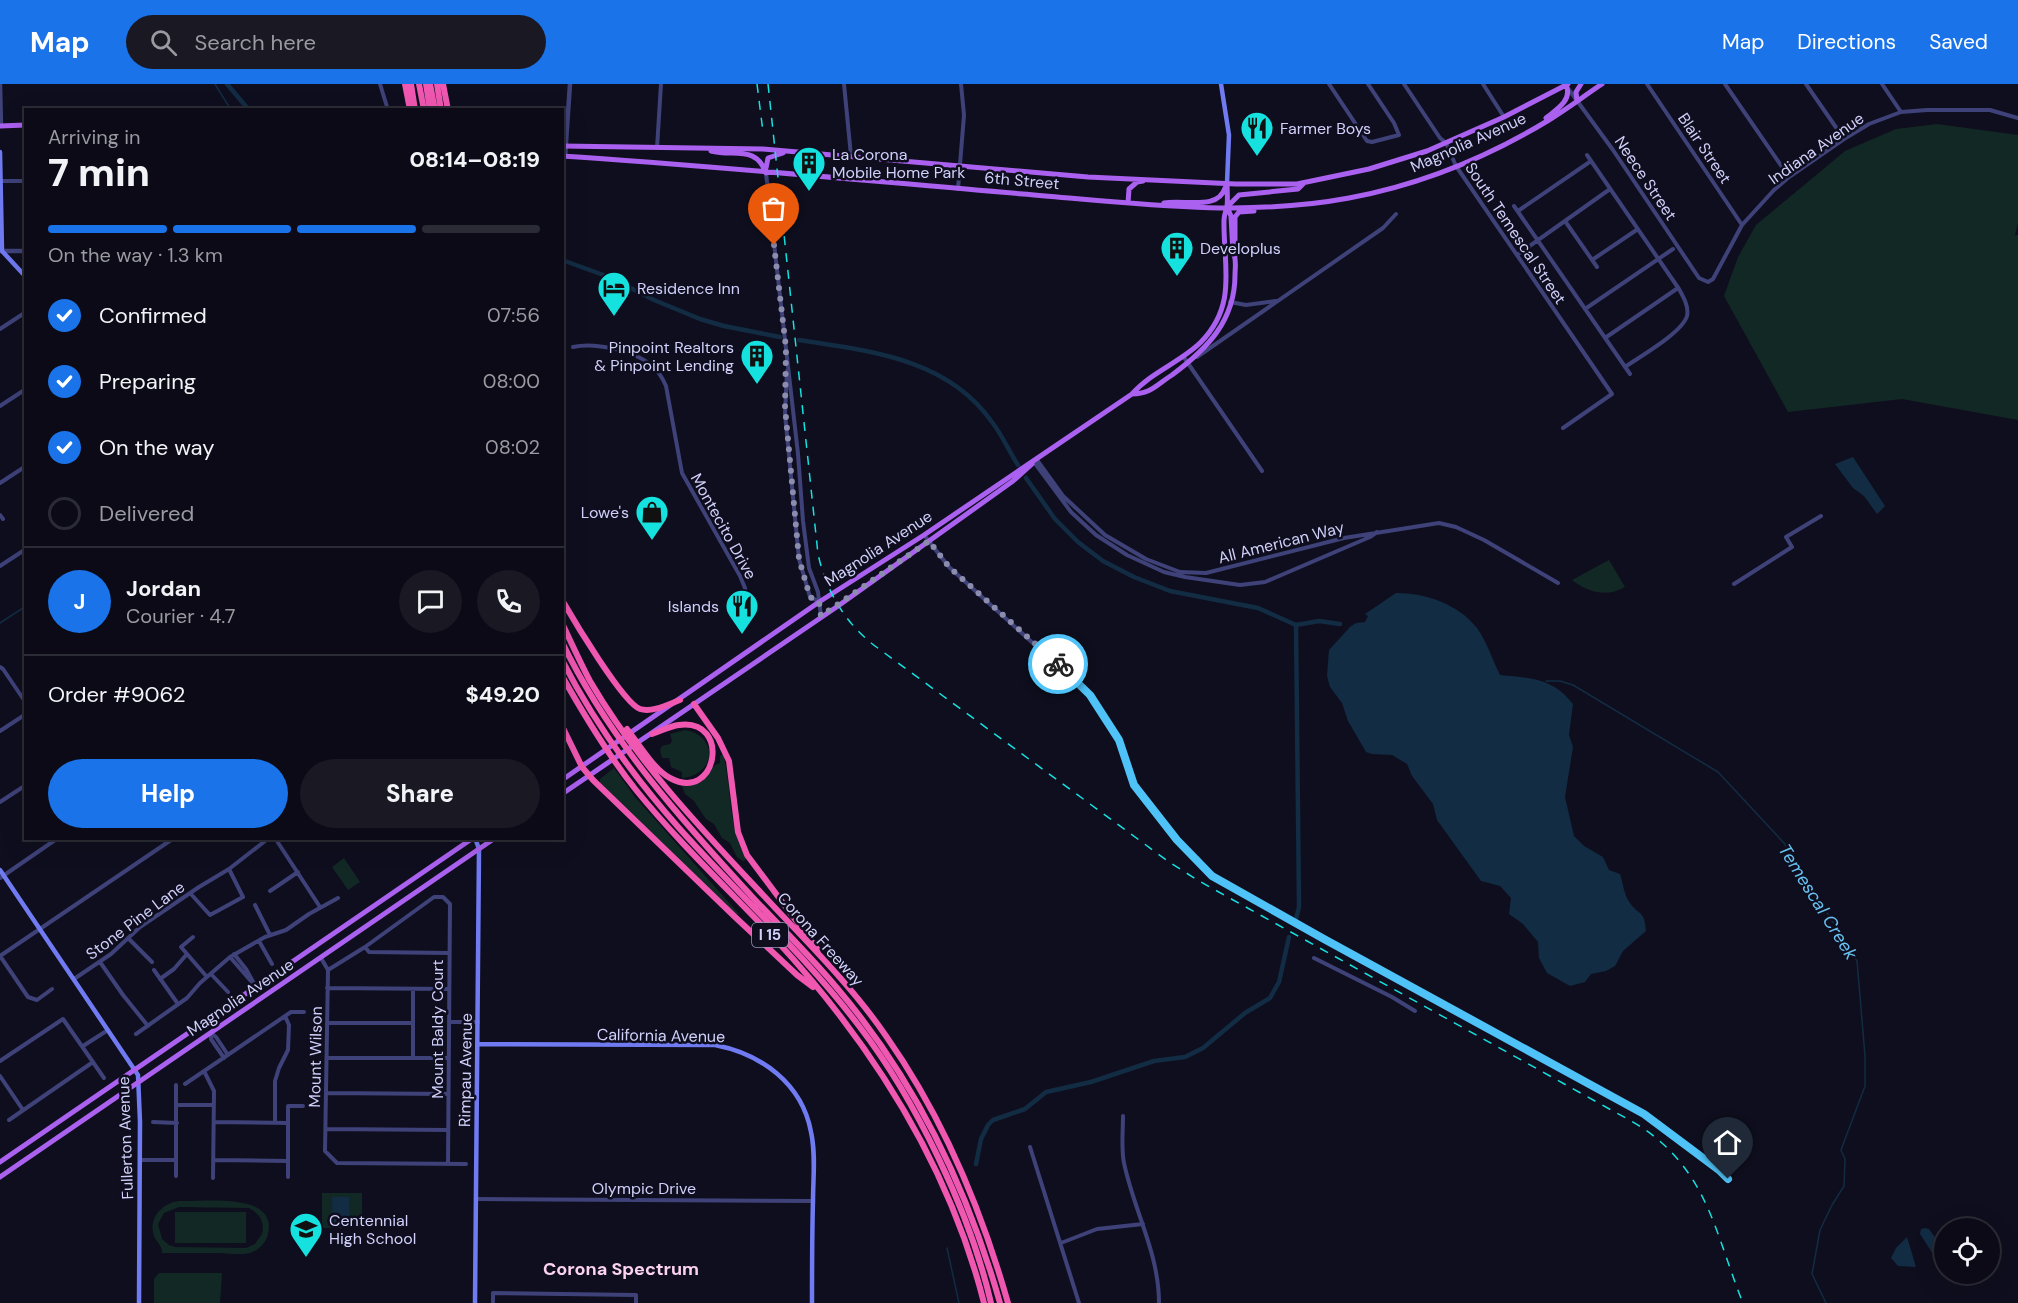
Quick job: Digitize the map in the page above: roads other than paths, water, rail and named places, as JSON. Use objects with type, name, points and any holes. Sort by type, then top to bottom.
[{"type":"highway","points":[[405,84],[410,108]]},
{"type":"highway","points":[[411,84],[416,108]]},
{"type":"highway","points":[[419,84],[424,108]]},
{"type":"highway","points":[[428,84],[430,108]]},
{"type":"highway","points":[[428,84],[434,108]]},
{"type":"highway","points":[[437,84],[441,108]]},
{"type":"highway","points":[[443,84],[448,108]]},
{"type":"highway","points":[[564,603],[624,696],[633,705],[642,710],[656,709],[680,700]]},
{"type":"highway","name":"Corona Freeway","points":[[564,627],[590,680],[661,782],[826,963],[885,1034],[938,1120],[987,1233],[1005,1303]]},
{"type":"highway","points":[[564,645],[608,720],[657,790],[818,965],[883,1047],[931,1124],[956,1175],[1005,1303]]},
{"type":"highway","points":[[564,663],[596,717],[645,789],[787,942],[846,1010],[882,1059],[911,1106],[932,1147],[965,1221],[991,1303]]},
{"type":"highway","name":"I 15","points":[[564,679],[599,738],[636,790],[777,942],[868,1052],[927,1153],[968,1247],[984,1303]]},
{"type":"highway","points":[[694,704],[718,738],[729,761],[738,832],[747,855],[810,937],[826,963]]},
{"type":"highway","points":[[612,714],[621,721],[657,767],[669,778],[690,782],[699,780],[712,764],[714,753],[711,741],[703,731],[692,726],[679,725],[649,736]]},
{"type":"highway","points":[[564,730],[582,767],[590,776],[734,916],[797,975],[824,996]]},
{"type":"highway","points":[[911,1106],[927,1153]]},
{"type":"main road","points":[[1156,205],[1174,201],[1205,202],[1216,200],[1223,194],[1227,183],[1229,135],[1221,84]]},
{"type":"main road","points":[[1536,127],[1565,100],[1569,93],[1566,84]]},
{"type":"main road","name":"Magnolia Avenue","points":[[564,793],[599,771],[929,541],[1011,479],[1131,394],[1140,384],[1202,341],[1213,326],[1227,292],[1224,217],[1227,207],[1227,183],[1263,185],[1305,182],[1336,177],[1399,161],[1504,117],[1566,84]]},
{"type":"main road","points":[[1577,100],[1576,92],[1581,84]]},
{"type":"main road","name":"Magnolia Avenue","points":[[1227,207],[1273,208],[1323,202],[1369,194],[1409,183],[1456,166],[1536,127],[1602,84]]},
{"type":"main road","points":[[0,131],[0,126],[24,125]]},
{"type":"main road","name":"6th Street","points":[[564,146],[798,152],[1088,177],[1227,183]]},
{"type":"main road","points":[[701,148],[718,153],[752,155],[762,164],[766,173]]},
{"type":"main road","points":[[0,152],[1,251],[24,275]]},
{"type":"main road","points":[[766,173],[768,158],[782,153],[798,152]]},
{"type":"main road","name":"6th Street","points":[[564,157],[621,159],[1128,203],[1227,207]]},
{"type":"main road","points":[[1128,203],[1129,189],[1137,182],[1148,179]]},
{"type":"main road","points":[[1227,207],[1239,195],[1298,189],[1305,182]]},
{"type":"main road","name":"Magnolia Avenue","points":[[1131,394],[1145,394],[1206,348],[1220,330],[1235,293],[1235,257],[1231,216],[1227,207]]},
{"type":"main road","points":[[1235,257],[1234,222],[1236,214],[1242,211],[1273,208]]},
{"type":"main road","name":"Magnolia Avenue","points":[[564,779],[819,602],[1011,479]]},
{"type":"main road","points":[[680,700],[694,704]]},
{"type":"main road","name":"Magnolia Avenue","points":[[0,1162],[471,840]]},
{"type":"main road","name":"Rimpau Avenue","points":[[475,840],[479,849],[476,1303]]},
{"type":"main road","name":"Magnolia Avenue","points":[[0,1177],[492,840]]},
{"type":"main road","name":"Fullerton Avenue","points":[[0,870],[2,877],[135,1069],[139,1082],[139,1303]]},
{"type":"main road","points":[[398,892],[405,901]]},
{"type":"main road","points":[[256,988],[264,998]]},
{"type":"main road","points":[[203,1023],[210,1033]]},
{"type":"main road","name":"California Avenue","points":[[478,1044],[715,1045],[733,1048],[770,1067],[787,1083],[801,1102],[806,1113],[813,1146],[812,1303]]},
{"type":"main road","points":[[61,1121],[68,1131]]},
{"type":"street","points":[[0,84],[0,126]]},
{"type":"street","points":[[380,84],[387,108]]},
{"type":"street","points":[[564,157],[570,84]]},
{"type":"street","points":[[657,147],[661,84]]},
{"type":"street","points":[[844,84],[851,156]]},
{"type":"street","points":[[958,189],[964,103],[961,84]]},
{"type":"street","points":[[1329,84],[1367,141],[1372,142],[1399,135],[1371,85]]},
{"type":"street","name":"South Temescal Street","points":[[1404,84],[1440,138],[1446,143],[1456,166],[1612,394],[1563,428]]},
{"type":"street","points":[[1483,84],[1504,117]]},
{"type":"street","name":"Neece Street","points":[[1566,84],[1699,278],[1708,282]]},
{"type":"street","name":"Blair Street","points":[[1647,84],[1742,225]]},
{"type":"street","points":[[1725,84],[1789,177]]},
{"type":"street","points":[[1806,84],[1844,139]]},
{"type":"street","points":[[1882,84],[1901,112]]},
{"type":"street","name":"Indiana Avenue","points":[[1708,282],[1716,274],[1742,225],[1789,177],[1844,139],[1880,118],[1901,112],[1943,110],[1990,110],[2018,118]]},
{"type":"street","points":[[1587,155],[1678,288],[1687,307],[1687,317],[1681,327],[1625,367]]},
{"type":"street","points":[[1518,212],[1591,160]]},
{"type":"street","points":[[766,173],[807,553],[809,568],[818,592],[821,616]]},
{"type":"street","points":[[0,181],[24,181]]},
{"type":"street","points":[[1516,255],[1610,189]]},
{"type":"street","points":[[1514,206],[1630,375]]},
{"type":"street","points":[[1188,363],[1383,228],[1396,214]]},
{"type":"street","points":[[1565,221],[1597,267]]},
{"type":"street","points":[[1592,260],[1638,229]]},
{"type":"street","points":[[1585,309],[1673,249]]},
{"type":"street","points":[[1,251],[24,251]]},
{"type":"street","points":[[1605,338],[1678,288]]},
{"type":"street","points":[[1224,300],[1255,305],[1276,301]]},
{"type":"street","points":[[0,329],[24,313]]},
{"type":"street","name":"Montecito Drive","points":[[573,347],[593,345],[623,352],[645,361],[661,375],[666,386],[682,473],[740,576],[745,588],[746,607]]},
{"type":"street","points":[[1183,356],[1262,471]]},
{"type":"street","points":[[787,370],[785,407],[799,559],[810,597],[819,602]]},
{"type":"street","points":[[0,406],[24,390]]},
{"type":"street","name":"All American Way","points":[[1033,463],[1071,512],[1096,535],[1127,555],[1164,572],[1199,579],[1240,585],[1265,582],[1370,537],[1377,531]]},
{"type":"street","name":"All American Way","points":[[1033,463],[1063,496],[1105,535],[1146,559],[1180,572],[1206,573],[1344,538],[1439,523],[1456,526],[1484,540],[1558,583]]},
{"type":"street","points":[[0,483],[24,467]]},
{"type":"street","points":[[1734,584],[1792,547],[1786,537],[1821,516]]},
{"type":"street","points":[[924,535],[949,567],[1090,695],[1119,740],[1134,785],[1177,840],[1212,876],[1644,1114],[1728,1179]]},
{"type":"street","points":[[0,566],[24,550]]},
{"type":"street","points":[[0,667],[24,700]]},
{"type":"street","points":[[0,731],[24,715]]},
{"type":"street","points":[[0,802],[24,786]]},
{"type":"street","points":[[2,877],[55,840]]},
{"type":"street","points":[[52,989],[37,1000],[32,1000],[0,956],[170,840]]},
{"type":"street","name":"Stone Pine Lane","points":[[74,979],[100,962],[140,927],[190,892],[229,869],[266,840]]},
{"type":"street","points":[[276,840],[320,907]]},
{"type":"street","points":[[190,892],[210,915],[243,897],[229,869]]},
{"type":"street","points":[[270,891],[298,872]]},
{"type":"street","points":[[136,1034],[187,998],[209,975],[232,956],[270,935],[286,930],[338,897]]},
{"type":"street","name":"Mount Baldy Court","points":[[365,946],[434,897],[442,897],[450,904],[448,1164]]},
{"type":"street","points":[[255,905],[270,935]]},
{"type":"street","points":[[193,937],[181,947],[228,992]]},
{"type":"street","points":[[128,939],[152,962]]},
{"type":"street","points":[[259,941],[272,964]]},
{"type":"street","points":[[321,958],[328,970],[365,946],[369,952],[449,953]]},
{"type":"street","points":[[160,979],[174,969],[187,954]]},
{"type":"street","points":[[232,956],[246,969],[256,988]]},
{"type":"street","points":[[1314,958],[1415,1011]]},
{"type":"street","points":[[100,962],[120,992],[148,1026]]},
{"type":"street","points":[[154,970],[178,1004]]},
{"type":"street","name":"Mount Wilson","points":[[328,970],[326,1151],[329,1157],[338,1163],[448,1164]]},
{"type":"street","points":[[327,988],[449,989]]},
{"type":"street","points":[[413,989],[413,1058]]},
{"type":"street","points":[[185,1084],[291,1012],[304,1012]]},
{"type":"street","points":[[275,1123],[275,1081],[288,1050],[288,1025],[285,1016]]},
{"type":"street","points":[[0,1062],[63,1019],[104,1078]]},
{"type":"street","points":[[449,1022],[477,1022]]},
{"type":"street","points":[[327,1023],[413,1023]]},
{"type":"street","points":[[83,1046],[108,1030]]},
{"type":"street","points":[[210,1033],[216,1037],[226,1057]]},
{"type":"street","points":[[327,1058],[448,1058]]},
{"type":"street","points":[[9,1120],[93,1062]]},
{"type":"street","points":[[204,1071],[213,1086],[213,1178]]},
{"type":"street","points":[[0,1076],[23,1110]]},
{"type":"street","points":[[176,1085],[176,1176]]},
{"type":"street","points":[[326,1093],[448,1094]]},
{"type":"street","points":[[177,1105],[214,1105]]},
{"type":"street","points":[[288,1177],[288,1106],[303,1106]]},
{"type":"street","points":[[1123,1116],[1124,1162],[1159,1280],[1160,1303]]},
{"type":"street","points":[[153,1122],[177,1123]]},
{"type":"street","points":[[214,1122],[288,1123]]},
{"type":"street","points":[[326,1129],[448,1130]]},
{"type":"street","points":[[1030,1147],[1079,1303]]},
{"type":"street","points":[[140,1160],[176,1160]]},
{"type":"street","points":[[213,1160],[288,1161]]},
{"type":"street","points":[[448,1164],[466,1164]]},
{"type":"street","name":"Olympic Drive","points":[[476,1199],[813,1201]]},
{"type":"street","points":[[1061,1243],[1097,1229],[1143,1224]]},
{"type":"street","points":[[493,1303],[493,1293],[636,1295],[636,1303]]},
{"type":"water","points":[[1853,457],[1885,506],[1877,514],[1835,464]]},
{"type":"water","points":[[1396,593],[1419,595],[1441,601],[1461,612],[1481,633],[1500,675],[1549,684],[1558,689],[1573,704],[1569,735],[1573,747],[1565,797],[1574,836],[1584,846],[1603,857],[1609,870],[1620,874],[1628,900],[1643,916],[1645,924],[1646,931],[1623,951],[1615,966],[1606,971],[1591,974],[1585,982],[1570,986],[1547,973],[1539,958],[1538,942],[1523,924],[1509,914],[1511,898],[1500,886],[1481,881],[1437,820],[1433,804],[1412,776],[1407,764],[1392,755],[1366,752],[1348,721],[1342,703],[1330,687],[1327,676],[1329,650],[1350,627],[1356,623],[1365,622],[1368,616],[1365,614]]},
{"type":"water","points":[[332,1197],[349,1197],[349,1225],[333,1225]]},
{"type":"water","points":[[1921,1229],[1929,1229],[1934,1236],[1934,1256],[1920,1234]]},
{"type":"water","points":[[1907,1237],[1916,1267],[1898,1266],[1891,1258],[1896,1248]]},
{"type":"waterway","points":[[215,84],[230,108]]},
{"type":"waterway","points":[[227,84],[247,108]]},
{"type":"waterway","points":[[564,261],[609,277],[654,300],[700,319],[780,337]]},
{"type":"waterway","points":[[799,340],[852,348],[905,361],[953,384],[974,401],[992,422],[1018,465]]},
{"type":"waterway","points":[[1026,478],[1055,519],[1078,542],[1103,561],[1134,577],[1170,591],[1258,608],[1296,625],[1319,621],[1340,624]]},
{"type":"waterway","points":[[0,623],[24,607]]},
{"type":"waterway","points":[[1296,625],[1299,907],[1296,919]]},
{"type":"waterway","name":"Temescal Creek","points":[[1546,681],[1560,681],[1573,685],[1718,772],[1784,843],[1857,961],[1865,1056],[1865,1086],[1841,1150],[1845,1159],[1844,1186],[1820,1230],[1812,1274],[1826,1303]]},
{"type":"waterway","points":[[976,1164],[981,1139],[988,1125],[993,1120],[1025,1109],[1046,1092],[1091,1082],[1154,1061],[1185,1057],[1203,1048],[1245,1013],[1270,998],[1279,982],[1289,937]]},
{"type":"waterway","points":[[947,1248],[959,1303]]},
{"type":"railway","points":[[757,84],[763,132]]},
{"type":"railway","points":[[768,84],[818,554],[826,581],[846,617],[875,646],[1169,862],[1199,881],[1651,1134],[1674,1155],[1701,1193],[1743,1303]]},
{"type":"place","name":"Farmer Boys","points":[[1257,157]]},
{"type":"place","name":"La Corona Mobile Home Park","points":[[809,192]]},
{"type":"place","name":"Developlus","points":[[1177,277]]},
{"type":"place","name":"Residence Inn","points":[[614,317]]},
{"type":"place","name":"Pinpoint Realtors & Pinpoint Lending","points":[[757,385]]},
{"type":"place","name":"Lowe's","points":[[652,541]]},
{"type":"place","name":"Islands","points":[[742,635]]},
{"type":"place","name":"Centennial High School","points":[[306,1258]]},
{"type":"district","name":"Corona Spectrum","points":[[621,1269]]}]
